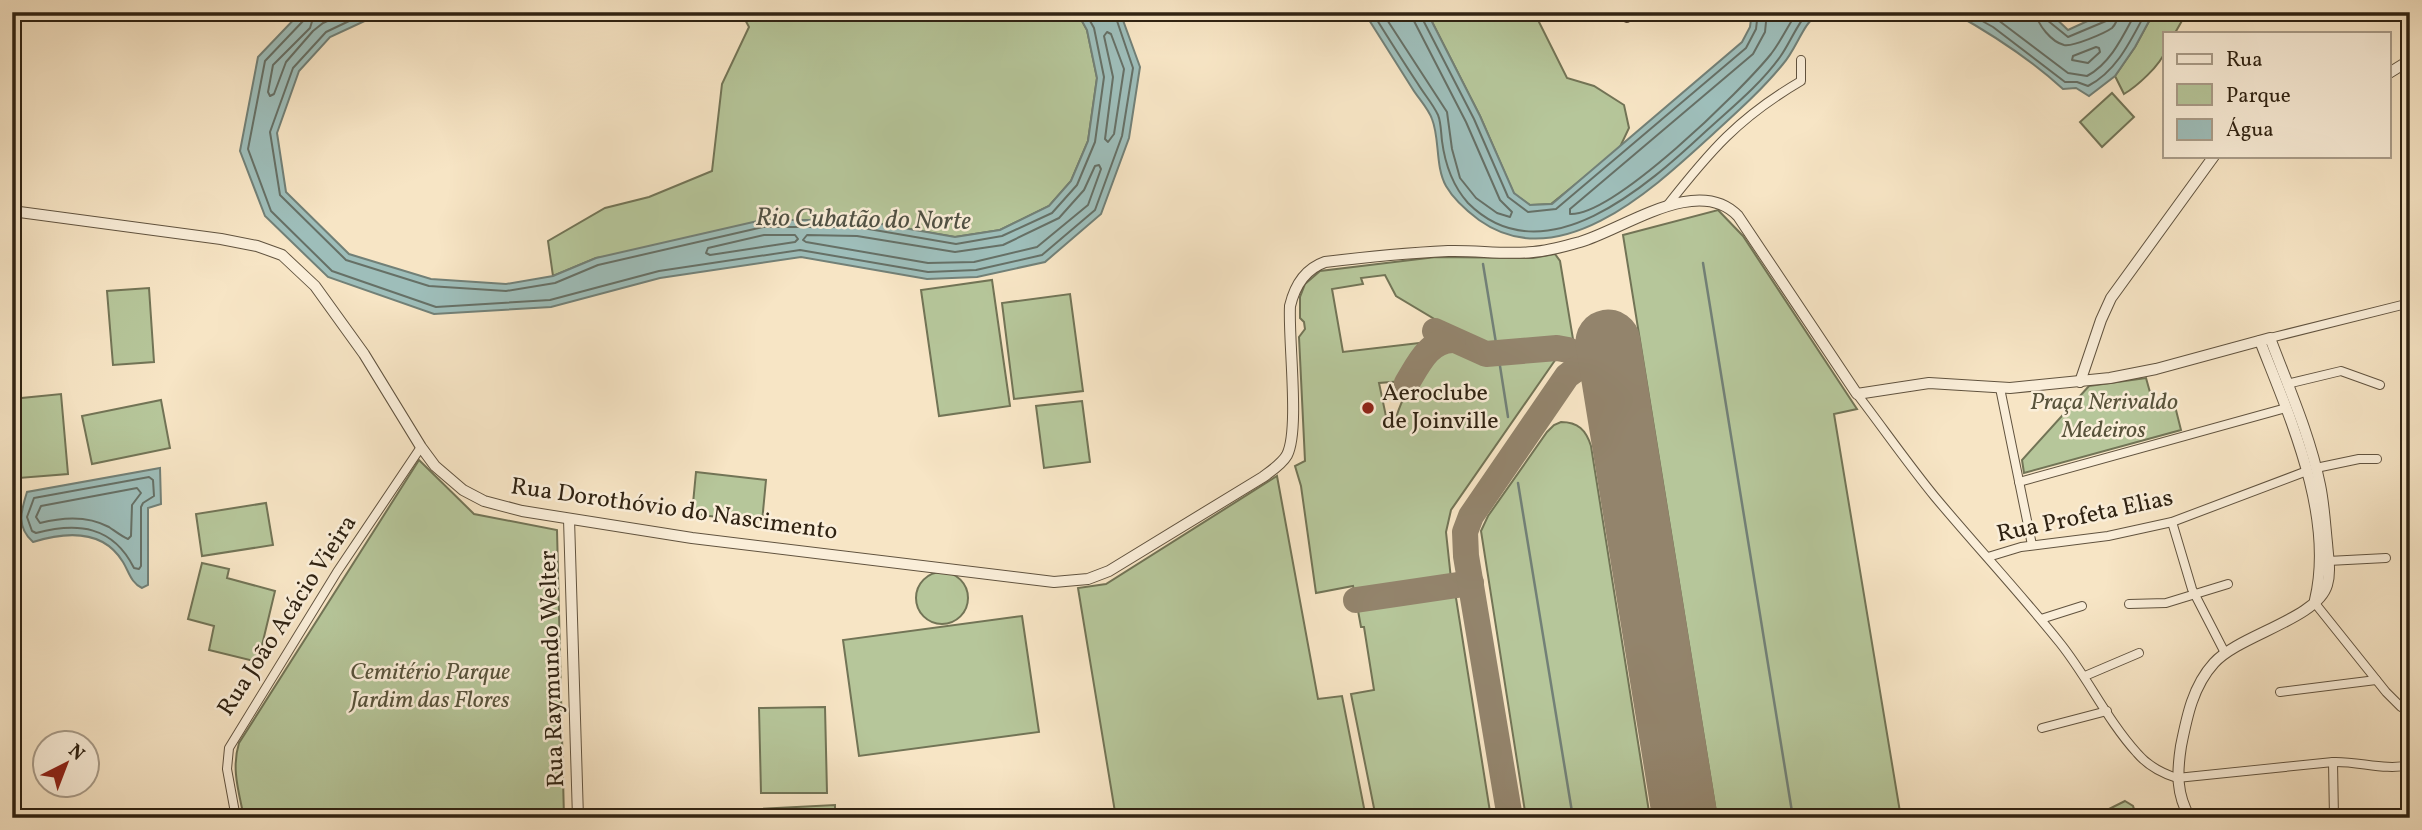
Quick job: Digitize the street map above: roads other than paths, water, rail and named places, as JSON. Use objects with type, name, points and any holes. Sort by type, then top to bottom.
[{"type":"street","points":[[1666,207],[1727,134],[1756,109],[1801,81],[1801,60]]},
{"type":"street","points":[[2390,72],[2410,60]]},
{"type":"street","points":[[2080,382],[2111,298],[2213,158]]},
{"type":"street","points":[[1666,207],[1696,200],[1710,200],[1731,208],[1857,394],[1933,495],[2041,619],[2085,676],[2137,753],[2160,773],[2177,778],[2333,762],[2357,762],[2389,767],[2410,765]]},
{"type":"street","name":"Rua Dorothóvio do Nascimento","points":[[12,211],[221,239],[257,246],[282,255],[315,286],[364,354],[421,447],[444,475],[472,496],[508,508],[731,543],[1054,582],[1075,582],[1109,571],[1208,511],[1272,471],[1289,451],[1293,430],[1290,306],[1296,288],[1310,268],[1325,262],[1435,252],[1541,251],[1589,239],[1666,207]]},
{"type":"street","points":[[1857,394],[1929,383],[2000,388],[2080,382],[2138,373],[2408,304],[2404,236],[2410,235]]},
{"type":"street","points":[[2265,340],[2287,384],[2311,469],[2319,558],[2319,580],[2314,602]]},
{"type":"street","points":[[2190,818],[2177,778],[2187,719],[2195,693],[2207,672],[2225,653],[2293,618],[2326,590],[2328,561],[2323,500],[2286,408],[2265,340]]},
{"type":"street","points":[[2287,384],[2341,371],[2380,385]]},
{"type":"street","points":[[2000,388],[2032,545]]},
{"type":"street","points":[[2019,482],[2286,408]]},
{"type":"street","name":"Rua João Acácio Vieira","points":[[236,818],[227,769],[232,741],[338,572],[421,447]]},
{"type":"street","name":"Rua Profeta Elias","points":[[1988,557],[2032,545],[2108,536],[2172,522],[2311,469],[2359,459],[2377,459]]},
{"type":"street","name":"Rua Raymundo Welter","points":[[569,519],[578,818]]},
{"type":"street","points":[[2172,522],[2194,594],[2225,653]]},
{"type":"street","points":[[2328,561],[2386,558]]},
{"type":"street","points":[[2130,604],[2166,603],[2228,584]]},
{"type":"street","points":[[2314,602],[2376,680],[2401,707],[2410,709]]},
{"type":"street","points":[[2041,619],[2082,606]]},
{"type":"street","points":[[2085,676],[2139,653]]},
{"type":"street","points":[[2280,692],[2376,680]]},
{"type":"street","points":[[2042,728],[2107,711]]},
{"type":"street","points":[[2333,762],[2333,818]]},
{"type":"water","points":[[301,12],[384,12],[330,37],[299,71],[277,133],[286,192],[349,254],[431,279],[506,284],[553,276],[596,258],[762,220],[858,220],[955,237],[1000,230],[1049,206],[1071,181],[1088,141],[1097,78],[1087,30],[1077,12],[1120,12],[1140,67],[1129,138],[1101,214],[1045,262],[977,277],[927,279],[801,257],[660,278],[551,307],[434,314],[328,277],[265,216],[240,151],[258,57]]},
{"type":"water","points":[[1364,12],[1427,12],[1480,116],[1514,193],[1530,205],[1552,204],[1742,42],[1750,27],[1752,12],[1819,12],[1808,23],[1788,58],[1767,83],[1663,178],[1604,219],[1573,232],[1542,238],[1510,235],[1479,220],[1453,196],[1443,178],[1430,115]]},
{"type":"water","points":[[1952,12],[2049,12],[2068,30],[2107,12],[2154,12],[2115,76],[2089,96],[2076,88],[2063,89],[2010,48]]},
{"type":"water","points":[[160,468],[161,504],[148,508],[148,585],[142,588],[133,580],[115,551],[105,544],[94,539],[70,535],[33,542],[24,531],[21,519],[27,492]]},
{"type":"waterway","points":[[1703,263],[1793,818]]},
{"type":"waterway","points":[[1483,264],[1496,343]]},
{"type":"waterway","points":[[1500,366],[1508,417]]},
{"type":"waterway","points":[[1518,483],[1573,818]]},
{"type":"place","name":"Aeroclube de Joinville","points":[[1368,408]]},
{"type":"water label","name":"Rio Cubatão do Norte","points":[[863,220]]},
{"type":"park label","name":"Praça Nerivaldo Medeiros","points":[[2104,417]]},
{"type":"park label","name":"Cemitério Parque Jardim das Flores","points":[[430,687]]}]
